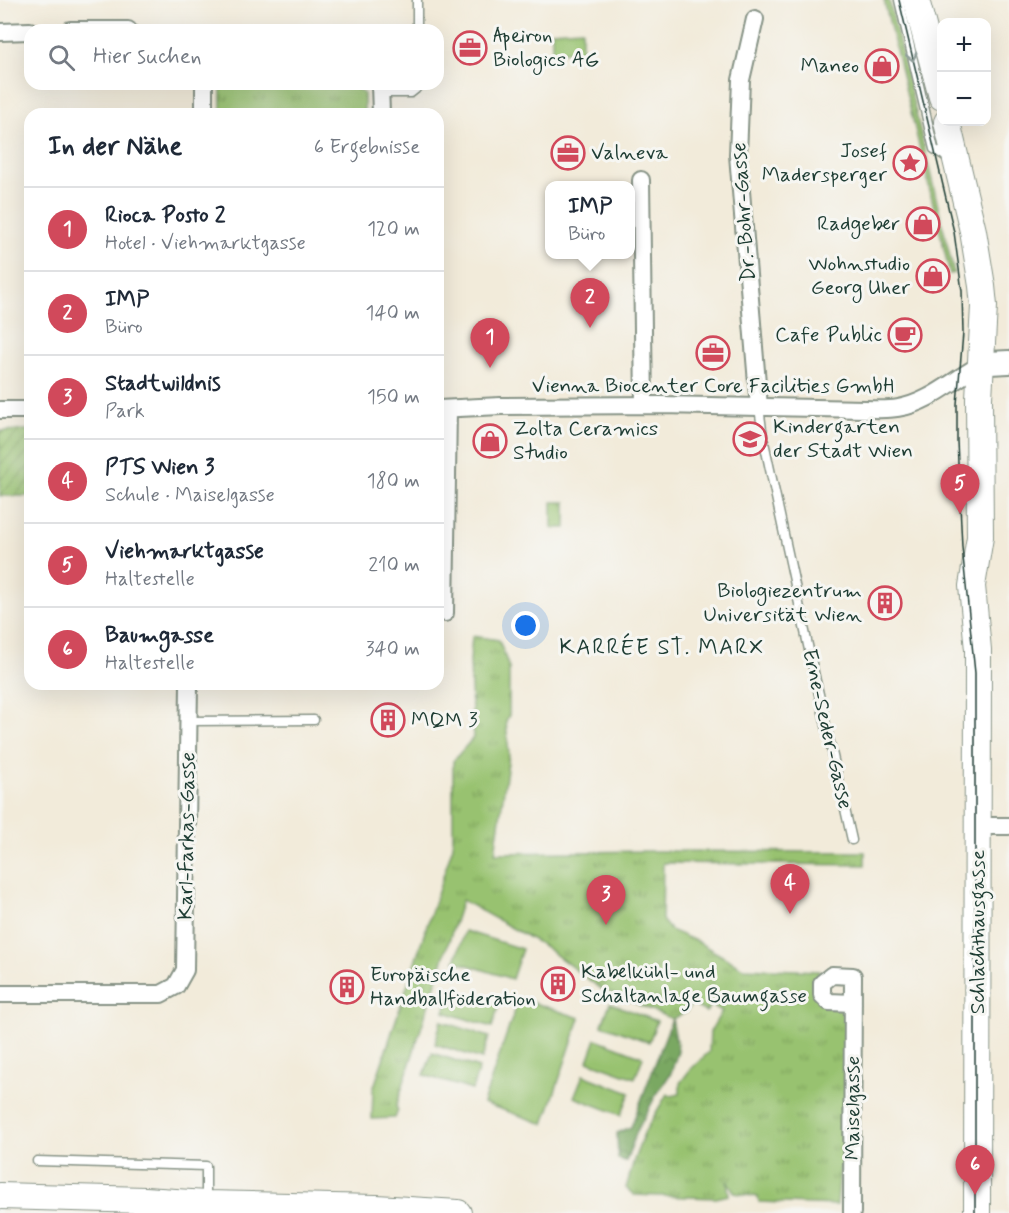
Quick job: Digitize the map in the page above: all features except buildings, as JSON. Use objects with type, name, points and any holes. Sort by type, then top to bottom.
[{"type":"main road","points":[[916,0],[937,78]]},
{"type":"main road","name":"Schlachthausgasse","points":[[948,126],[973,231],[984,306],[979,398],[980,537],[972,586],[978,651],[977,1213]]},
{"type":"main road","points":[[980,365],[1009,362]]},
{"type":"main road","points":[[0,1196],[458,1213]]},
{"type":"street","name":"Dr.-Bohr-Gasse","points":[[755,19],[741,80],[738,155],[759,407]]},
{"type":"street","points":[[0,32],[24,31]]},
{"type":"street","points":[[204,90],[204,108]]},
{"type":"street","points":[[380,90],[381,108]]},
{"type":"street","points":[[641,180],[648,336],[644,405]]},
{"type":"street","points":[[444,409],[501,405],[897,408],[934,395],[980,365]]},
{"type":"street","points":[[0,410],[24,410]]},
{"type":"street","points":[[444,511],[445,613]]},
{"type":"street","name":"Karl-Farkas-Gasse","points":[[0,994],[161,993],[176,986],[185,970],[189,690]]},
{"type":"street","points":[[978,826],[1009,826]]},
{"type":"street","name":"Maiselgasse","points":[[852,1213],[853,1003]]},
{"type":"lane","points":[[417,0],[417,24]]},
{"type":"lane","points":[[899,0],[934,149],[958,164]]},
{"type":"lane","points":[[392,90],[411,93],[415,90]]},
{"type":"lane","name":"Erne-Seder-Gasse","points":[[759,407],[852,840]]},
{"type":"lane","points":[[189,721],[314,720]]},
{"type":"lane","points":[[37,1161],[206,1166],[206,1204]]},
{"type":"green space","points":[[884,0],[889,0],[954,273],[950,274]]},
{"type":"green space","points":[[582,29],[582,51],[552,52],[552,31]]},
{"type":"green space","points":[[221,90],[359,90],[364,94],[364,108],[221,108]]},
{"type":"green space","points":[[24,430],[24,496],[0,496],[0,431]]},
{"type":"green space","points":[[552,502],[566,502],[566,528],[552,528]]},
{"type":"green space","points":[[472,636],[499,640],[509,668],[509,715],[506,721],[509,755],[495,853],[865,852],[865,865],[663,863],[662,920],[670,930],[696,941],[743,968],[819,971],[817,994],[826,1006],[849,1012],[846,1161],[840,1168],[837,1205],[759,1202],[758,1197],[735,1193],[727,1181],[729,1195],[716,1198],[634,1195],[626,1188],[644,1133],[667,1094],[671,1096],[680,1094],[680,1083],[709,1052],[710,1032],[722,1011],[711,1005],[706,1012],[691,1004],[686,1012],[672,1019],[600,988],[544,946],[462,900],[396,1107],[398,1110],[395,1118],[372,1119],[373,1090],[453,846],[453,761],[473,738],[470,661]]},
{"type":"green space","points":[[465,931],[522,949],[512,979],[455,961]]},
{"type":"green space","points":[[451,989],[499,1005],[492,1027],[444,1012]]},
{"type":"green space","points":[[519,998],[580,1018],[544,1124],[483,1103]]},
{"type":"green space","points":[[610,1003],[657,1021],[649,1042],[602,1025]]},
{"type":"green space","points":[[672,1019],[678,1051],[671,1073],[637,1131],[626,1161],[618,1159],[617,1133],[631,1127]]},
{"type":"green space","points":[[441,1021],[489,1037],[482,1059],[435,1044]]},
{"type":"green space","points":[[596,1039],[643,1057],[635,1078],[588,1061]]},
{"type":"green space","points":[[432,1053],[479,1068],[472,1090],[424,1075]]},
{"type":"green space","points":[[583,1075],[630,1093],[621,1115],[574,1097]]},
{"type":"tram line","points":[[899,0],[954,232],[962,291],[963,333],[957,404],[957,441],[962,547],[975,673],[975,1213]]},
{"type":"place","name":"Apeiron Biologics AG","points":[[470,48]]},
{"type":"place","name":"Maneo","points":[[882,66]]},
{"type":"place","name":"Valneva","points":[[568,153]]},
{"type":"place","name":"Josef Madersperger","points":[[910,163]]},
{"type":"place","name":"Radgeber","points":[[923,224]]},
{"type":"place","name":"Wohnstudio Georg Uher","points":[[933,276]]},
{"type":"place","name":"IMP","points":[[590,328]]},
{"type":"place","name":"Cafe Public","points":[[905,335]]},
{"type":"place","name":"Vienna Biocenter Core Facilities GmbH","points":[[713,353]]},
{"type":"place","name":"Rioca Posto 2","points":[[490,368]]},
{"type":"place","name":"Kindergarten der Stadt Wien","points":[[750,439]]},
{"type":"place","name":"Zolta Ceramics Studio","points":[[490,441]]},
{"type":"place","name":"Viehmarktgasse","points":[[960,514]]},
{"type":"place","name":"Biologiezentrum Universität Wien","points":[[885,603]]},
{"type":"place","name":"MQM 3","points":[[388,720]]},
{"type":"place","name":"PTS Wien 3","points":[[790,914]]},
{"type":"place","name":"Stadtwildnis","points":[[606,925]]},
{"type":"place","name":"Kabelkühl- und Schaltanlage Baumgasse","points":[[558,984]]},
{"type":"place","name":"Europäische Handballföderation","points":[[347,987]]},
{"type":"place","name":"Baumgasse","points":[[975,1195]]},
{"type":"district","name":"KARRÉE ST. MARX","points":[[662,648]]}]
